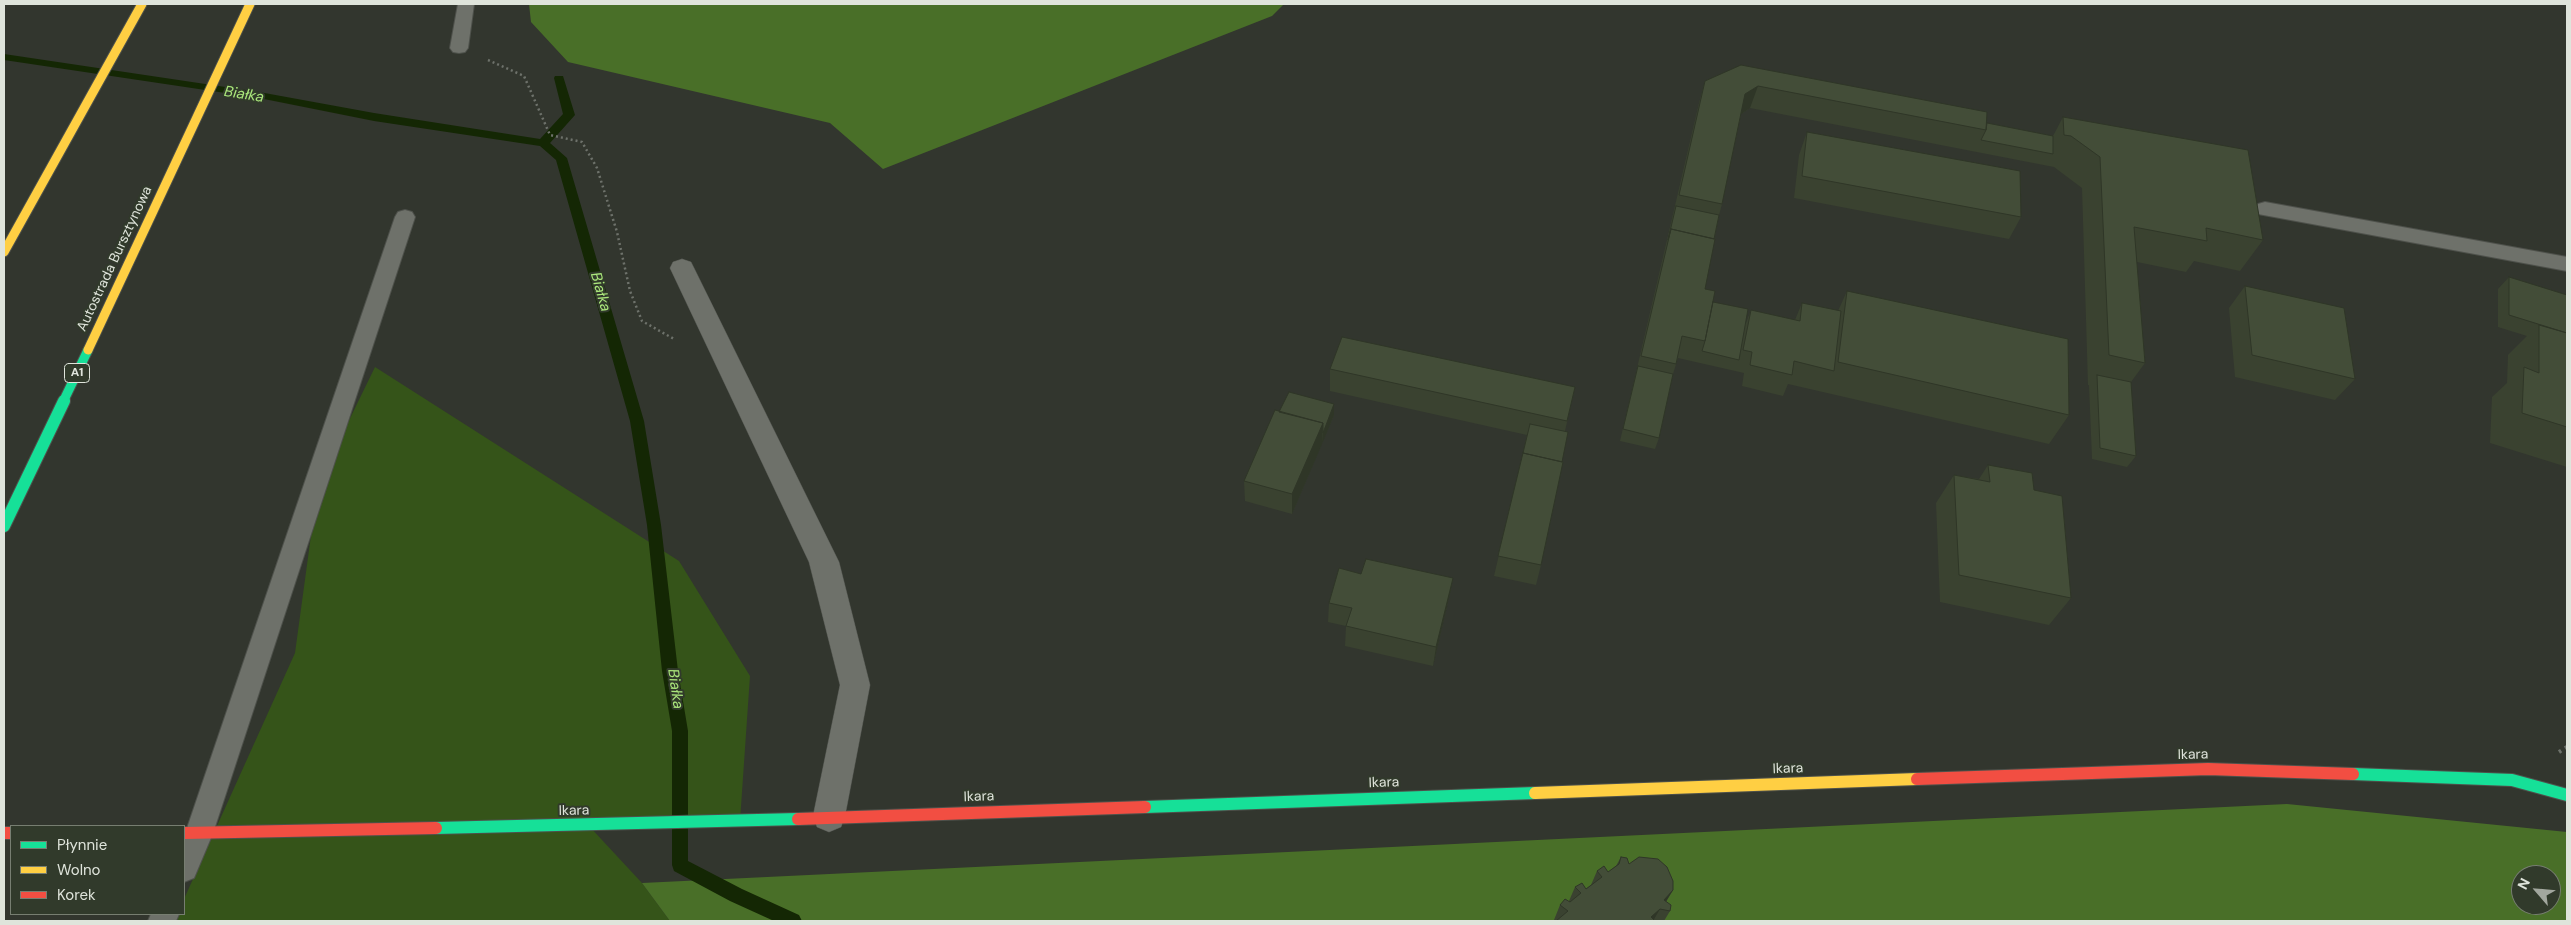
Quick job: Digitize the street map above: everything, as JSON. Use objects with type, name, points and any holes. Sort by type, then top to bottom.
[{"type":"main road","points":[[4,252],[142,4]]},
{"type":"main road","name":"Autostrada Bursztynowa","points":[[4,526],[150,220],[250,4]]},
{"type":"main road","name":"Ikara","points":[[191,833],[740,821],[829,816],[2208,769],[2512,780],[2567,794]]},
{"type":"street","points":[[682,268],[824,562],[855,685],[829,816]]},
{"type":"lane","points":[[459,48],[466,4]]},
{"type":"lane","points":[[2265,209],[2567,264]]},
{"type":"lane","points":[[185,864],[191,833],[405,217]]},
{"type":"path","points":[[459,48],[524,76],[544,128],[550,135],[582,142],[597,168],[617,232],[630,291],[642,321],[681,343],[723,353]]},
{"type":"green space","points":[[529,4],[1284,4],[1272,16],[883,169],[830,123],[568,62],[531,22]]},
{"type":"green space","points":[[375,367],[679,561],[750,676],[740,821],[589,826],[642,883],[670,921],[177,921],[179,915],[185,915],[185,897],[295,653],[318,484]]},
{"type":"green space","points":[[2287,804],[2567,832],[2567,921],[670,921],[642,883]]},
{"type":"building","points":[[1741,65],[1987,112],[1986,130],[1758,86],[1745,94],[1722,204],[1679,195],[1705,81]]},
{"type":"building","points":[[2063,117],[2248,150],[2263,240],[2206,228],[2207,241],[2134,227],[2145,363],[2109,355],[2100,157],[2071,136],[2064,135]]},
{"type":"building","points":[[1987,123],[2053,136],[2053,154],[1981,140]]},
{"type":"building","points":[[1807,132],[2020,171],[2021,217],[1802,176]]},
{"type":"building","points":[[1676,206],[1719,215],[1714,239],[1671,229],[1668,240]]},
{"type":"building","points":[[1671,229],[1715,239],[1705,289],[1715,291],[1705,341],[1682,336],[1676,364],[1641,356]]},
{"type":"building","points":[[2509,277],[2567,295],[2567,333],[2509,315]]},
{"type":"building","points":[[2245,286],[2344,308],[2355,379],[2252,355]]},
{"type":"building","points":[[1847,291],[2068,339],[2069,415],[1838,362]]},
{"type":"building","points":[[1713,302],[1748,309],[1739,360],[1702,351]]},
{"type":"building","points":[[1802,303],[1841,311],[1834,371],[1794,361],[1792,375],[1750,365],[1752,352],[1743,350],[1751,310],[1800,321]]},
{"type":"building","points":[[2539,325],[2567,333],[2567,427],[2522,413],[2524,367],[2539,373]]},
{"type":"building","points":[[1342,337],[1575,387],[1567,421],[1330,369]]},
{"type":"building","points":[[1638,366],[1673,374],[1659,438],[1623,429]]},
{"type":"building","points":[[2097,375],[2131,382],[2136,456],[2100,448]]},
{"type":"building","points":[[1289,392],[1334,404],[1323,433],[1323,423],[1279,412]]},
{"type":"building","points":[[1275,410],[1323,423],[1292,494],[1244,481]]},
{"type":"building","points":[[1530,424],[1568,432],[1562,462],[1523,453]]},
{"type":"building","points":[[1523,453],[1563,462],[1541,565],[1498,556]]},
{"type":"building","points":[[1988,465],[2032,473],[2034,490],[2062,496],[2071,598],[1959,575],[1954,475],[1990,482]]},
{"type":"building","points":[[1366,559],[1453,578],[1436,647],[1346,626],[1352,608],[1329,603],[1339,568],[1361,574]]},
{"type":"building","points":[[1621,857],[1627,858],[1629,864],[1639,857],[1658,859],[1667,867],[1673,881],[1673,890],[1664,900],[1671,905],[1670,911],[1660,909],[1651,917],[1655,921],[1556,921],[1568,911],[1560,905],[1565,899],[1570,902],[1581,893],[1575,887],[1582,883],[1586,889],[1602,877],[1597,871],[1604,866],[1608,872],[1619,864]]},
{"type":"waterway","name":"Białka","points":[[4,57],[259,95],[374,117],[543,143]]},
{"type":"waterway","points":[[543,143],[569,115],[559,78]]},
{"type":"waterway","name":"Białka","points":[[543,143],[561,158],[637,421],[654,525],[670,671],[680,731],[680,865],[736,895],[793,921]]},
{"type":"traffic: fast","points":[[4,526],[88,350]]},
{"type":"traffic: fast","points":[[2353,774],[2512,780],[2567,795]]},
{"type":"traffic: fast","points":[[1145,807],[1535,793]]},
{"type":"traffic: fast","points":[[436,828],[798,819]]},
{"type":"traffic: slow","points":[[4,252],[142,4]]},
{"type":"traffic: slow","points":[[88,350],[250,4]]},
{"type":"traffic: slow","points":[[1535,793],[1917,779]]},
{"type":"traffic: jam","points":[[1917,779],[2208,769],[2353,774]]},
{"type":"traffic: jam","points":[[798,819],[1145,807]]},
{"type":"traffic: jam","points":[[185,833],[436,828]]},
{"type":"traffic: jam","points":[[4,833],[10,833]]}]
